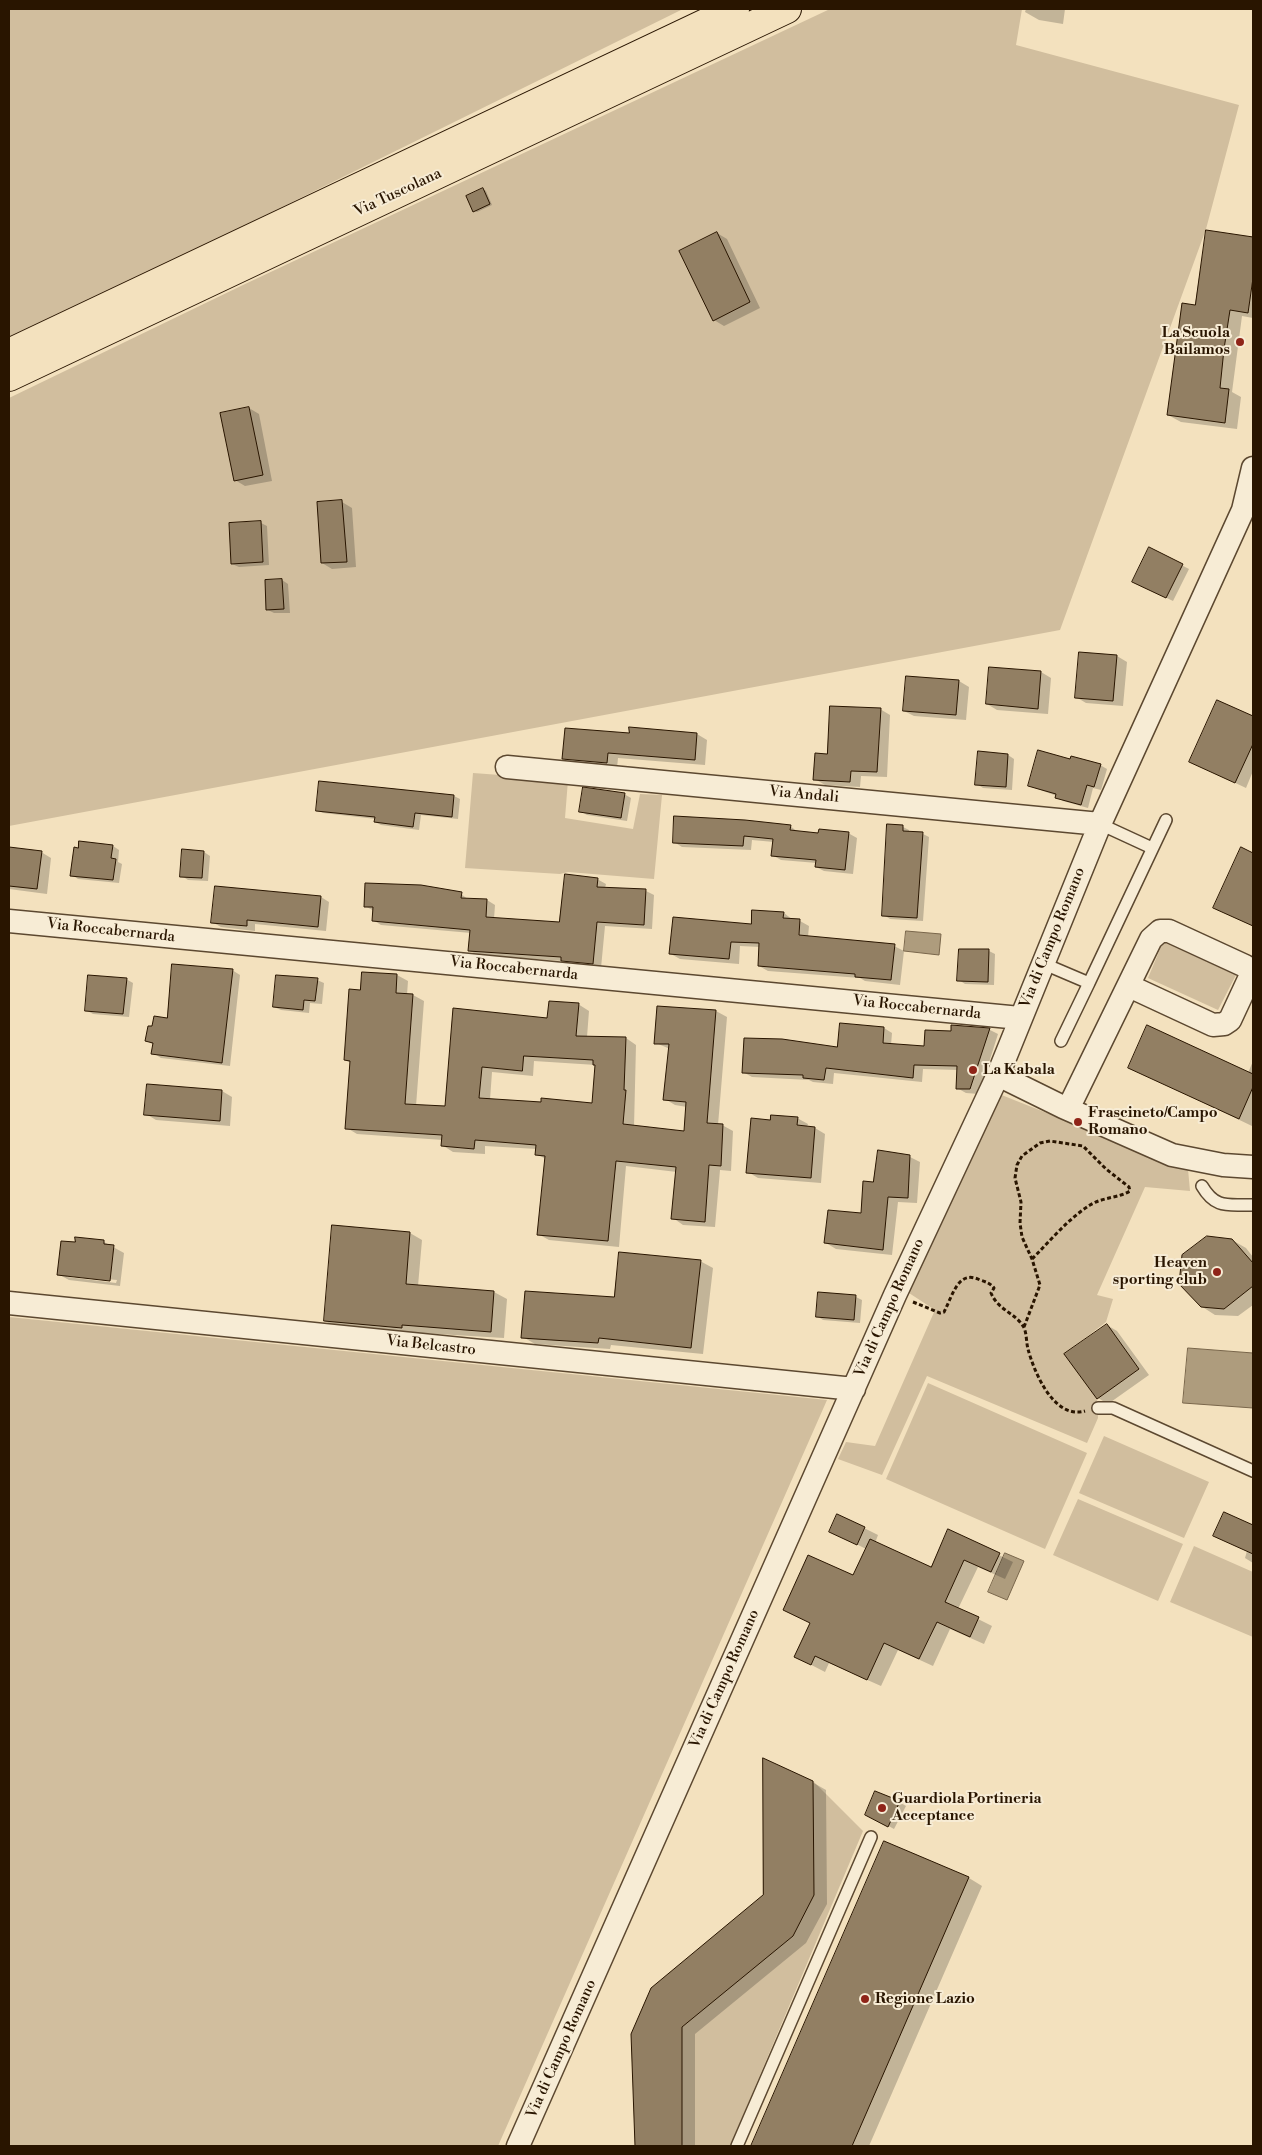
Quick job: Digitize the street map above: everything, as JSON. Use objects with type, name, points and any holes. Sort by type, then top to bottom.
[{"type":"main road","name":"Via Tuscolana","points":[[9,353],[735,9]]},
{"type":"main road","name":"Via Tuscolana","points":[[9,377],[787,9]]},
{"type":"street","name":"Via di Campo Romano","points":[[518,2146],[895,1294],[998,1075],[1100,824],[1238,519],[1249,502],[1253,468]]},
{"type":"street","name":"Via Andali","points":[[507,767],[1100,824]]},
{"type":"street","name":"Via Roccabernarda","points":[[9,921],[1020,1018]]},
{"type":"street","points":[[1068,1109],[1151,939],[1160,931],[1169,930],[1245,966],[1250,972],[1250,977],[1230,1020],[1224,1024],[1213,1025],[1129,986]]},
{"type":"street","points":[[998,1075],[1068,1109],[1172,1155],[1223,1165],[1253,1167]]},
{"type":"street","name":"Via Belcastro","points":[[9,1304],[854,1389]]},
{"type":"lane","points":[[1061,1041],[1166,820]]},
{"type":"lane","points":[[1100,824],[1152,848]]},
{"type":"lane","points":[[1042,963],[1089,983]]},
{"type":"lane","points":[[1202,1186],[1208,1196],[1217,1203],[1253,1205]]},
{"type":"lane","points":[[1098,1408],[1113,1408],[1253,1471]]},
{"type":"lane","points":[[737,2146],[871,1837]]},
{"type":"path","points":[[1032,1259],[1073,1218],[1090,1205],[1109,1196],[1126,1194],[1130,1191],[1129,1187],[1106,1170],[1083,1146],[1050,1141],[1040,1143],[1030,1150],[1017,1165],[1015,1178],[1021,1202],[1020,1223],[1022,1237],[1040,1284],[1024,1327],[1028,1350],[1037,1375],[1049,1395],[1059,1405],[1080,1413],[1098,1408]]},
{"type":"path","points":[[895,1294],[940,1313],[944,1312],[961,1280],[972,1275],[994,1288],[992,1293],[995,1302],[1024,1327]]},
{"type":"shaded area","points":[[9,9],[683,9],[9,342]]},
{"type":"shaded area","points":[[830,9],[1022,9],[1016,45],[1239,105],[1206,229],[1060,630],[9,826],[9,398],[243,285]]},
{"type":"shaded area","points":[[473,773],[568,780],[565,818],[633,829],[640,794],[662,795],[654,879],[568,872],[560,874],[465,868]]},
{"type":"shaded area","points":[[906,931],[941,934],[939,955],[904,951]]},
{"type":"shaded area","points":[[1163,942],[1236,975],[1218,1010],[1148,978]]},
{"type":"shaded area","points":[[999,1094],[1188,1169],[1190,1191],[1145,1187],[1097,1295],[1113,1299],[1106,1322],[1065,1354],[1097,1399],[1098,1418],[1087,1443],[927,1376],[882,1475],[838,1459],[846,1442],[875,1446],[935,1310],[909,1293]]},
{"type":"shaded area","points":[[9,1317],[827,1400],[498,2146],[9,2146]]},
{"type":"shaded area","points":[[1188,1348],[1253,1353],[1253,1408],[1183,1403]]},
{"type":"shaded area","points":[[928,1383],[1087,1453],[1045,1549],[886,1479]]},
{"type":"shaded area","points":[[1104,1436],[1209,1482],[1184,1538],[1079,1493]]},
{"type":"shaded area","points":[[1078,1499],[1183,1544],[1158,1601],[1053,1555]]},
{"type":"shaded area","points":[[1194,1546],[1253,1572],[1253,1637],[1170,1602]]},
{"type":"shaded area","points":[[1005,1553],[1024,1561],[1007,1600],[988,1592]]},
{"type":"shaded area","points":[[813,1781],[863,1831],[730,2146],[682,2146],[682,2027],[813,1895]]},
{"type":"building","points":[[483,188],[490,204],[473,212],[466,196]]},
{"type":"building","points":[[1206,230],[1253,237],[1253,278],[1248,313],[1230,310],[1224,349],[1220,388],[1229,389],[1225,423],[1167,415],[1182,303],[1195,305]]},
{"type":"building","points":[[717,232],[750,302],[713,321],[679,251]]},
{"type":"building","points":[[249,407],[263,475],[234,481],[220,413]]},
{"type":"building","points":[[342,500],[347,562],[321,563],[317,502]]},
{"type":"building","points":[[261,521],[263,562],[231,564],[229,523]]},
{"type":"building","points":[[1149,547],[1183,564],[1166,598],[1132,582]]},
{"type":"building","points":[[282,579],[284,609],[266,610],[265,580]]},
{"type":"building","points":[[1079,652],[1117,655],[1113,701],[1075,698]]},
{"type":"building","points":[[989,667],[1041,671],[1038,709],[986,704]]},
{"type":"building","points":[[906,676],[959,680],[956,715],[903,711]]},
{"type":"building","points":[[1217,700],[1253,716],[1253,744],[1235,783],[1189,762]]},
{"type":"building","points":[[830,706],[881,708],[877,772],[851,771],[850,782],[813,780],[815,753],[827,754]]},
{"type":"building","points":[[629,727],[697,733],[695,760],[608,753],[607,763],[562,759],[565,728],[629,733]]},
{"type":"building","points":[[1038,750],[1070,759],[1071,756],[1101,764],[1094,787],[1087,785],[1081,805],[1055,798],[1056,794],[1028,786]]},
{"type":"building","points":[[978,751],[1008,754],[1006,787],[975,785]]},
{"type":"building","points":[[319,781],[454,795],[452,817],[415,813],[413,827],[374,822],[375,817],[316,811]]},
{"type":"building","points":[[583,787],[625,793],[621,818],[579,812]]},
{"type":"building","points":[[674,816],[791,825],[790,830],[818,833],[819,829],[849,832],[845,870],[815,867],[816,860],[771,856],[773,839],[744,836],[743,846],[673,843]]},
{"type":"building","points":[[887,824],[903,825],[903,831],[923,832],[917,918],[882,916]]},
{"type":"building","points":[[79,841],[113,845],[111,858],[116,859],[113,880],[70,876],[74,847],[78,848]]},
{"type":"building","points":[[9,847],[42,851],[37,889],[9,886]]},
{"type":"building","points":[[1241,847],[1253,853],[1253,926],[1213,908]]},
{"type":"building","points":[[182,849],[204,851],[202,878],[180,877]]},
{"type":"building","points":[[565,874],[598,878],[597,887],[646,889],[644,925],[597,922],[593,964],[561,961],[561,957],[468,951],[470,930],[372,921],[373,907],[364,907],[365,883],[421,885],[462,892],[461,898],[487,899],[486,917],[559,922]]},
{"type":"building","points":[[215,886],[321,896],[318,927],[247,920],[247,926],[211,923]]},
{"type":"building","points":[[752,910],[784,912],[783,918],[800,919],[799,935],[895,944],[891,980],[855,977],[855,974],[758,966],[759,943],[731,942],[729,959],[669,954],[673,917],[751,924]]},
{"type":"building","points":[[959,949],[989,949],[988,982],[957,981]]},
{"type":"building","points":[[172,964],[233,969],[222,1063],[151,1054],[153,1043],[145,1041],[148,1026],[152,1026],[154,1016],[167,1018]]},
{"type":"building","points":[[362,972],[397,974],[396,993],[413,994],[405,1104],[445,1106],[453,1008],[547,1018],[549,1001],[579,1003],[576,1036],[626,1037],[624,1090],[626,1090],[623,1124],[684,1131],[686,1102],[663,1100],[669,1044],[654,1044],[657,1006],[716,1010],[707,1123],[723,1124],[721,1166],[709,1165],[705,1222],[671,1219],[676,1167],[616,1161],[608,1241],[537,1235],[545,1156],[535,1155],[536,1145],[475,1140],[474,1149],[441,1146],[442,1135],[345,1129],[350,1061],[344,1060],[349,989],[360,990]],"holes":[[[524,1056],[593,1060],[593,1065],[595,1065],[592,1103],[541,1098],[541,1102],[479,1098],[482,1067],[522,1071]]]},
{"type":"building","points":[[88,975],[127,978],[123,1014],[85,1011]]},
{"type":"building","points":[[276,975],[318,978],[315,1001],[304,1000],[303,1010],[273,1007]]},
{"type":"building","points":[[840,1023],[884,1027],[883,1043],[924,1046],[925,1030],[951,1031],[951,1025],[990,1028],[970,1089],[956,1089],[957,1066],[914,1065],[913,1078],[826,1068],[824,1080],[803,1078],[803,1075],[742,1073],[744,1038],[782,1039],[837,1047]]},
{"type":"building","points":[[1147,1025],[1253,1074],[1253,1087],[1239,1119],[1128,1068]]},
{"type":"building","points":[[147,1084],[222,1090],[220,1121],[144,1115]]},
{"type":"building","points":[[771,1115],[798,1117],[797,1125],[815,1127],[811,1178],[746,1173],[751,1118],[770,1120]]},
{"type":"building","points":[[878,1150],[910,1155],[908,1198],[888,1197],[883,1250],[824,1243],[828,1210],[861,1213],[863,1181],[873,1182]]},
{"type":"building","points":[[332,1225],[410,1232],[406,1284],[494,1291],[491,1332],[402,1325],[402,1328],[324,1321]]},
{"type":"building","name":"Heaven sporting club","points":[[1207,1236],[1232,1239],[1253,1263],[1253,1286],[1224,1309],[1201,1307],[1179,1284],[1182,1255]]},
{"type":"building","points":[[75,1237],[104,1240],[104,1244],[114,1245],[110,1281],[57,1275],[61,1241],[75,1242]]},
{"type":"building","points":[[619,1252],[701,1260],[691,1348],[599,1338],[598,1343],[521,1338],[525,1291],[614,1297]]},
{"type":"building","points":[[818,1292],[856,1295],[854,1320],[816,1317]]},
{"type":"building","points":[[1107,1324],[1139,1369],[1097,1399],[1064,1354]]},
{"type":"building","points":[[1224,1512],[1253,1525],[1253,1554],[1213,1536]]},
{"type":"building","points":[[837,1514],[865,1527],[857,1545],[829,1532]]},
{"type":"building","points":[[948,1529],[1000,1553],[991,1572],[964,1560],[945,1602],[979,1617],[970,1637],[937,1622],[919,1659],[884,1643],[867,1680],[815,1656],[811,1665],[794,1657],[810,1623],[783,1610],[808,1555],[853,1575],[870,1539],[931,1567]]},
{"type":"building","points":[[763,1758],[813,1781],[814,1895],[793,1936],[682,2027],[682,2146],[635,2146],[631,2034],[651,1988],[763,1895]]},
{"type":"building","name":"Guardiola Portineria Acceptance","points":[[875,1791],[900,1801],[888,1827],[865,1815]]},
{"type":"building","name":"Regione Lazio","points":[[884,1841],[969,1877],[852,2146],[751,2146]]},
{"type":"place","name":"La Scuola Bailamos","points":[[1240,342]]},
{"type":"place","name":"La Kabala","points":[[973,1070]]},
{"type":"place","name":"Frascineto/Campo Romano","points":[[1078,1122]]},
{"type":"place","name":"Heaven sporting club","points":[[1217,1272]]},
{"type":"place","name":"Guardiola Portineria Acceptance","points":[[882,1808]]},
{"type":"place","name":"Regione Lazio","points":[[865,1999]]}]
